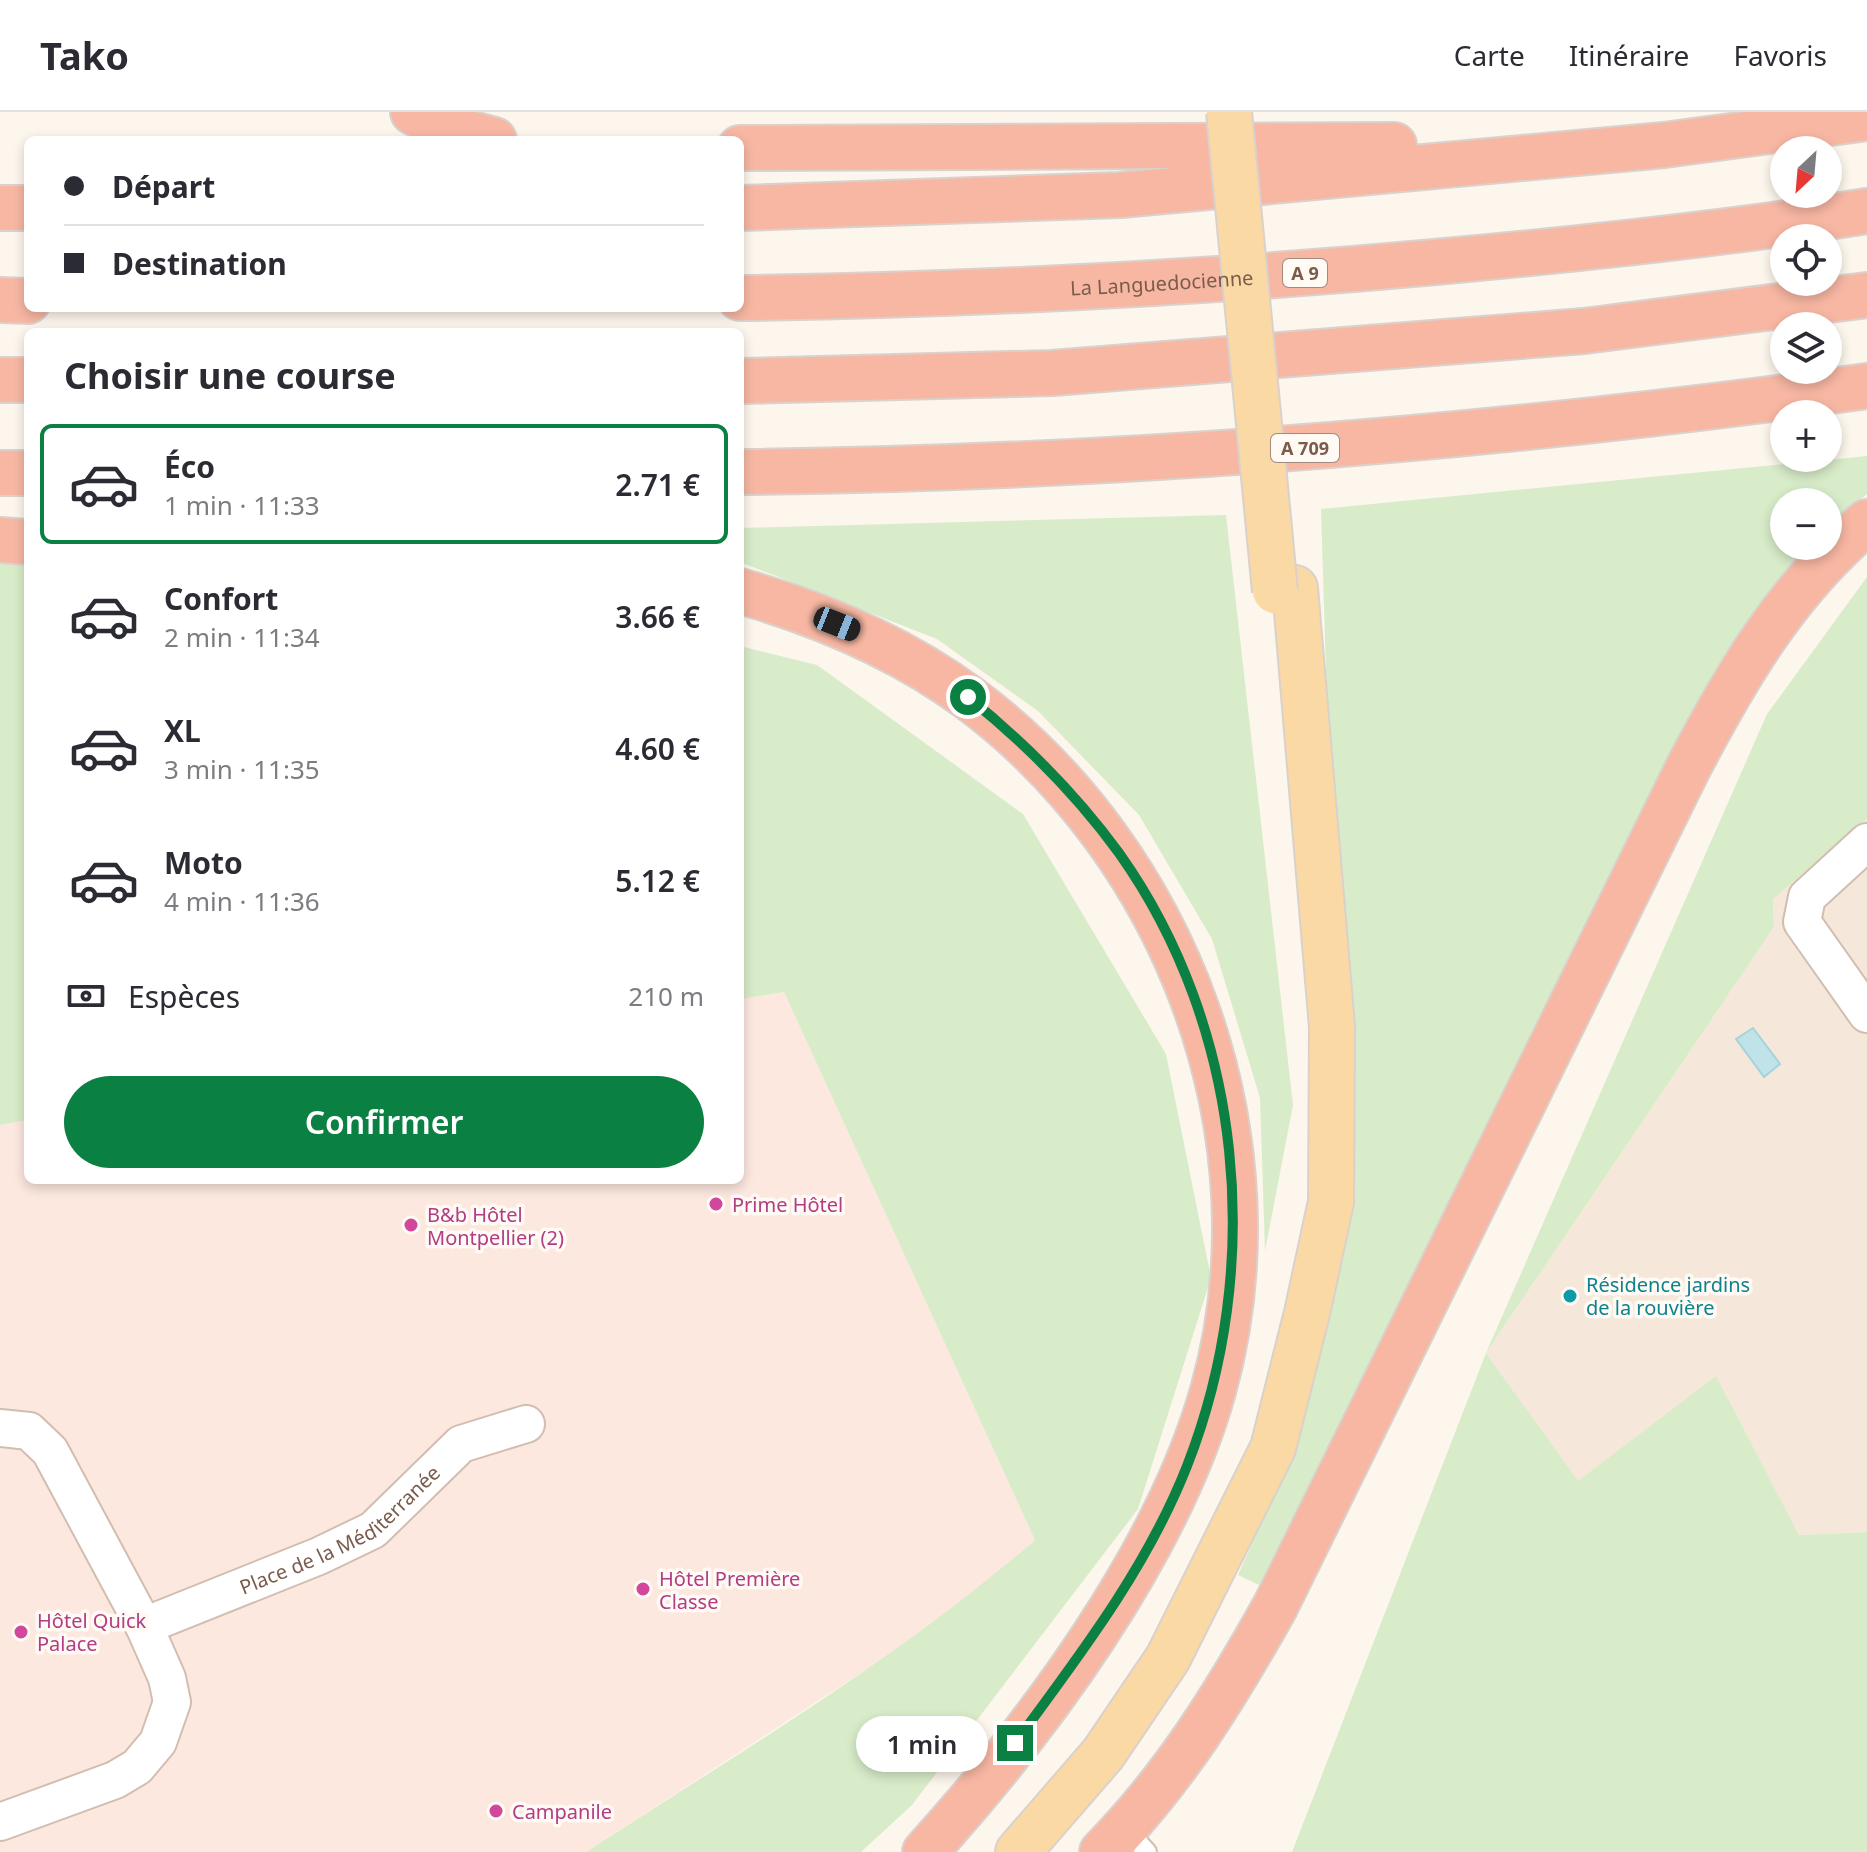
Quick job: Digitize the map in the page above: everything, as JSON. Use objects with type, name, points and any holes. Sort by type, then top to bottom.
[{"type":"highway","points":[[413,112],[436,124],[480,136]]},
{"type":"highway","points":[[744,208],[1120,195],[1664,145],[1867,118]]},
{"type":"highway","points":[[744,148],[1034,144],[1664,145]]},
{"type":"highway","points":[[0,208],[24,208]]},
{"type":"highway","name":"La Languedocienne","points":[[744,298],[1078,290],[1310,273],[1570,250],[1780,225],[1867,211]]},
{"type":"highway","points":[[744,381],[1082,371],[1584,331],[1867,295]]},
{"type":"highway","points":[[0,300],[24,301]]},
{"type":"highway","points":[[0,380],[24,380]]},
{"type":"highway","name":"A 709","points":[[744,472],[1078,462],[1321,447],[1612,420],[1867,386]]},
{"type":"highway","points":[[0,473],[24,473]]},
{"type":"highway","points":[[1124,1844],[1204,1728],[1276,1605],[1715,716],[1768,629],[1796,593],[1822,562],[1867,522]]},
{"type":"highway","points":[[0,540],[24,542]]},
{"type":"highway","points":[[744,592],[857,633],[935,676],[1001,724],[1072,795],[1135,878],[1176,956],[1213,1064],[1230,1152],[1234,1229],[1221,1354],[1213,1391],[1172,1501],[1134,1571],[1081,1652],[999,1764],[925,1852]]},
{"type":"main road","points":[[1018,1852],[1103,1754],[1168,1658],[1273,1448],[1331,1202],[1332,1027],[1229,112]]},
{"type":"main road","points":[[992,1852],[1083,1744],[1144,1660],[1207,1548],[1252,1433],[1286,1310],[1306,1196],[1310,1054],[1285,590],[1249,112]]},
{"type":"street","points":[[1867,842],[1807,897],[1802,922],[1867,1014]]},
{"type":"street","name":"Place de la Méditerranée","points":[[144,1626],[319,1556],[373,1530],[461,1444],[526,1424]]},
{"type":"street","points":[[0,1428],[29,1431],[50,1451],[144,1626],[167,1678],[172,1702],[150,1756],[115,1780],[2,1817]]},
{"type":"shaded area","points":[[1867,819],[1867,1532],[1799,1535],[1716,1377],[1578,1482],[1486,1353],[1774,927],[1773,899]]},
{"type":"shaded area","points":[[784,992],[1035,1540],[977,1590],[876,1663],[586,1852],[0,1852],[0,1125],[24,1121],[24,1184],[744,1184],[744,998]]},
{"type":"green space","points":[[1867,456],[1867,494],[1842,514],[1842,488],[1770,488],[1770,560],[1797,560],[1722,672],[1259,1585],[1238,1575],[1288,1463],[1344,1256],[1321,509],[1770,465],[1770,472],[1842,472],[1842,458]]},
{"type":"green space","points":[[1226,515],[1293,1105],[1265,1251],[1260,1098],[1212,939],[1139,815],[1038,711],[937,639],[744,564],[744,528]]},
{"type":"green space","points":[[0,555],[24,555],[24,1121],[0,1125]]},
{"type":"green space","points":[[1867,577],[1867,819],[1773,899],[1774,927],[1486,1353],[1767,714]]},
{"type":"green space","points":[[744,647],[817,665],[1023,814],[1166,1054],[1211,1278],[1138,1509],[912,1805],[861,1852],[586,1852],[872,1665],[982,1584],[1035,1540],[784,992],[744,998]]},
{"type":"green space","points":[[1486,1353],[1578,1481],[1716,1376],[1799,1535],[1867,1532],[1867,1852],[1292,1852]]},
{"type":"water","points":[[1753,1028],[1780,1064],[1764,1077],[1736,1039]]},
{"type":"place","name":"Prime Hôtel","points":[[716,1204]]},
{"type":"place","name":"B&b Hôtel Montpellier (2)","points":[[411,1225]]},
{"type":"place","name":"Résidence jardins de la rouvière","points":[[1570,1296]]},
{"type":"place","name":"Hôtel Première Classe","points":[[643,1589]]},
{"type":"place","name":"Hôtel Quick Palace","points":[[21,1632]]},
{"type":"place","name":"Campanile","points":[[496,1811]]},
{"type":"route","points":[[968,697],[1032,753],[1091,816],[1120,856],[1160,922],[1192,995],[1213,1064],[1230,1152],[1233,1193],[1232,1266],[1221,1354],[1213,1391],[1187,1466],[1134,1571],[1081,1652],[1015,1743]]}]
